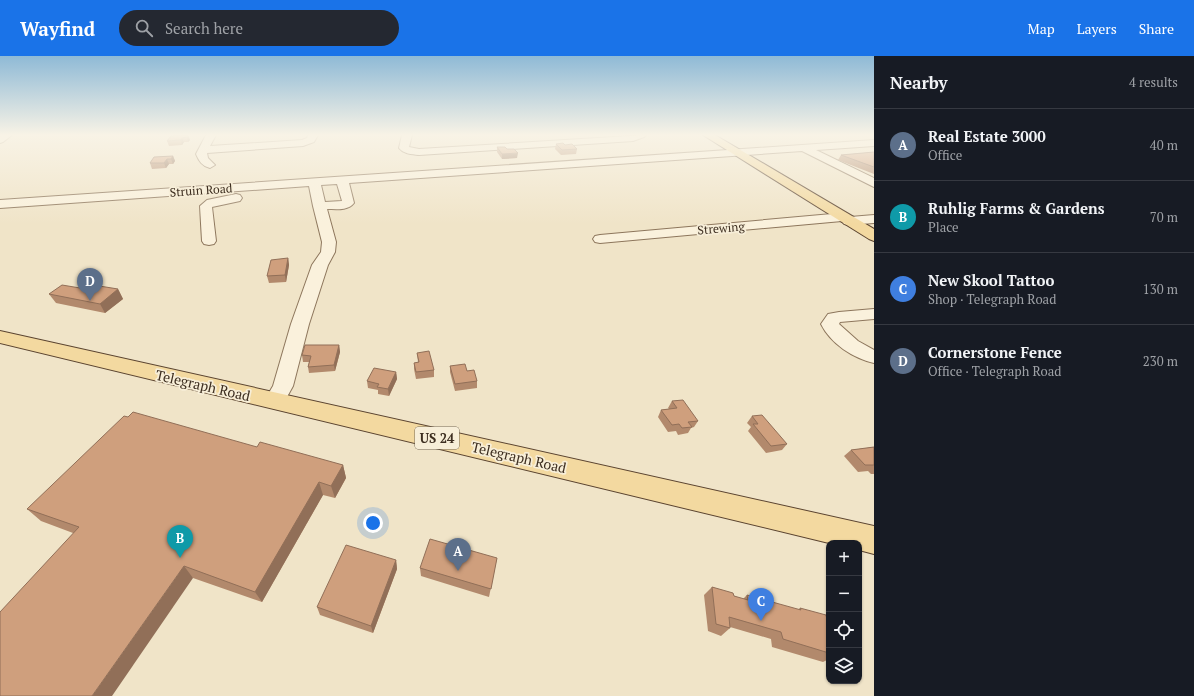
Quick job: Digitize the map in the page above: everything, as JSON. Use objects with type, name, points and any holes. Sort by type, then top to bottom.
[{"type":"main road","points":[[757,165],[874,236]]},
{"type":"main road","name":"Telegraph Road","points":[[0,337],[874,540]]},
{"type":"street","name":"Struin Road","points":[[0,204],[563,165]]},
{"type":"street","points":[[839,165],[874,183]]},
{"type":"street","points":[[320,206],[344,205],[348,203],[342,180]]},
{"type":"street","points":[[275,401],[283,386],[300,324],[320,265],[328,252],[328,242],[315,182]]},
{"type":"street","points":[[209,241],[206,206],[211,203],[243,197],[252,193],[255,186]]},
{"type":"street","name":"Strewing","points":[[600,239],[846,219],[874,219]]},
{"type":"street","points":[[874,314],[834,318],[830,324],[832,328],[853,348],[862,354],[874,357]]},
{"type":"building","points":[[288,258],[285,275],[267,276],[271,260]]},
{"type":"building","points":[[87,284],[118,289],[100,304],[49,294],[62,285],[80,288]]},
{"type":"building","points":[[305,345],[339,345],[334,365],[308,367],[311,356],[302,355]]},
{"type":"building","points":[[429,351],[434,370],[416,372],[414,363],[419,362],[417,353]]},
{"type":"building","points":[[465,364],[467,371],[474,370],[477,381],[455,384],[450,366]]},
{"type":"building","points":[[374,368],[396,372],[388,389],[377,387],[379,384],[367,381]]},
{"type":"building","points":[[683,400],[698,421],[688,422],[692,427],[682,428],[679,424],[672,425],[661,410],[677,408],[672,401]]},
{"type":"building","points":[[133,412],[257,447],[260,442],[343,465],[331,486],[319,482],[255,592],[184,566],[92,696],[0,696],[0,612],[79,527],[27,509],[124,416],[128,417]]},
{"type":"building","points":[[762,415],[787,444],[771,446],[753,424],[758,424],[752,416]]},
{"type":"building","points":[[874,447],[874,465],[865,465],[851,450]]},
{"type":"building","points":[[430,539],[497,558],[491,589],[420,568]]},
{"type":"building","points":[[346,545],[396,560],[371,626],[317,607]]},
{"type":"building","points":[[712,587],[733,593],[734,596],[748,600],[747,595],[801,610],[800,608],[826,615],[826,652],[783,639],[781,632],[729,617],[730,628],[716,624]]},
{"type":"place","name":"Cornerstone Fence","points":[[90,301]]},
{"type":"place","name":"Ruhlig Farms & Gardens","points":[[180,558]]},
{"type":"place","name":"Real Estate 3000","points":[[458,571]]},
{"type":"place","name":"New Skool Tattoo","points":[[761,621]]}]
